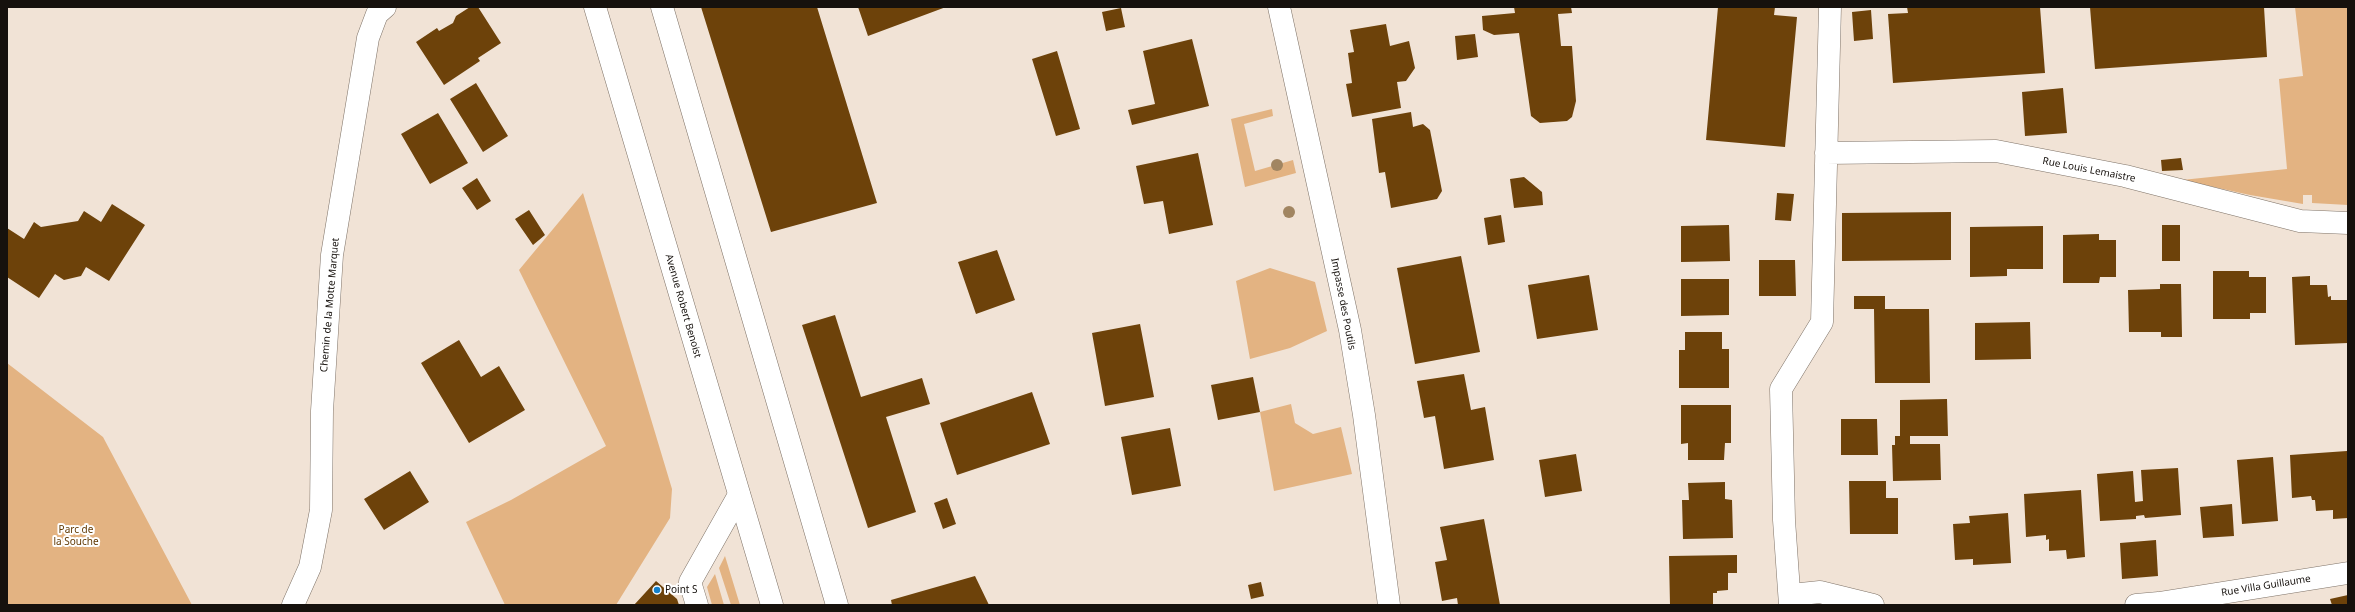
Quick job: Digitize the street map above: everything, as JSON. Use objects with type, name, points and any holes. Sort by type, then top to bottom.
[{"type":"street","name":"Chemin de la Motte Marquet","points":[[293,605],[310,567],[321,510],[322,411],[332,254],[368,38],[378,14],[385,7]]},
{"type":"street","name":"Avenue Robert Benoist","points":[[595,7],[772,605]]},
{"type":"street","points":[[662,7],[837,605]]},
{"type":"street","name":"Impasse des Poutils","points":[[1279,7],[1350,330],[1364,414],[1389,605]]},
{"type":"street","points":[[1830,7],[1822,322],[1781,389],[1784,520],[1790,600],[1820,592],[1873,605]]},
{"type":"street","name":"Rue Louis Lemaistre","points":[[1826,152],[1996,151],[2124,176],[2300,221],[2348,223]]},
{"type":"street","points":[[697,605],[690,582],[739,495]]},
{"type":"street","name":"Rue Villa Guillaume","points":[[2136,605],[2159,603],[2348,573]]},
{"type":"green space","points":[[2295,7],[2348,7],[2348,205],[2312,203],[2312,195],[2303,195],[2303,204],[2250,195],[2182,180],[2287,169],[2279,79],[2303,76]]},
{"type":"green space","points":[[1272,109],[1273,116],[1244,124],[1255,171],[1293,160],[1296,173],[1245,187],[1231,119]]},
{"type":"green space","points":[[583,193],[672,489],[670,518],[616,605],[505,605],[466,522],[511,500],[606,446],[519,270]]},
{"type":"green space","points":[[1270,268],[1315,282],[1327,331],[1290,348],[1250,359],[1236,281]]},
{"type":"green space","name":"Parc de la Souche","points":[[7,363],[103,437],[192,605],[7,605]]},
{"type":"green space","points":[[1291,404],[1295,423],[1313,434],[1341,427],[1352,474],[1274,491],[1260,412]]},
{"type":"green space","points":[[725,556],[740,605],[731,605],[719,568]]},
{"type":"green space","points":[[715,574],[724,605],[712,605],[707,587]]},
{"type":"building","points":[[470,7],[478,7],[501,43],[478,58],[480,61],[444,85],[416,42],[437,28],[439,31],[453,23],[456,16]]},
{"type":"building","points":[[701,7],[817,7],[877,203],[771,232]]},
{"type":"building","points":[[858,7],[946,7],[868,36]]},
{"type":"building","points":[[1514,7],[1571,7],[1572,13],[1558,14],[1561,46],[1572,46],[1576,101],[1572,117],[1567,121],[1540,123],[1531,116],[1519,33],[1494,35],[1483,30],[1482,16],[1515,13]]},
{"type":"building","points":[[1718,7],[1775,7],[1774,15],[1797,17],[1785,147],[1706,140]]},
{"type":"building","points":[[1907,7],[2040,7],[2045,73],[1893,83],[1888,14],[1908,13]]},
{"type":"building","points":[[2090,7],[2264,7],[2267,57],[2095,69]]},
{"type":"building","points":[[1121,8],[1125,27],[1106,31],[1102,12]]},
{"type":"building","points":[[1871,10],[1873,39],[1854,41],[1852,12]]},
{"type":"building","points":[[1386,24],[1390,46],[1409,41],[1415,68],[1406,81],[1397,82],[1401,108],[1352,117],[1346,84],[1352,83],[1348,53],[1354,52],[1350,30]]},
{"type":"building","points":[[1475,34],[1478,57],[1457,60],[1455,36]]},
{"type":"building","points":[[1192,39],[1209,106],[1132,125],[1128,110],[1155,104],[1143,51]]},
{"type":"building","points":[[1057,51],[1080,129],[1056,136],[1032,59]]},
{"type":"building","points":[[476,83],[508,136],[483,152],[450,99]]},
{"type":"building","points":[[2063,88],[2067,133],[2025,136],[2022,92]]},
{"type":"building","points":[[1411,112],[1413,127],[1423,124],[1430,130],[1442,191],[1437,199],[1391,208],[1385,172],[1379,173],[1372,119]]},
{"type":"building","points":[[438,113],[468,163],[430,184],[401,134]]},
{"type":"building","points":[[1198,153],[1213,225],[1169,234],[1163,201],[1144,204],[1136,166]]},
{"type":"building","points":[[2181,158],[2183,170],[2162,171],[2161,160]]},
{"type":"building","points":[[1524,177],[1542,192],[1543,205],[1514,208],[1510,179]]},
{"type":"building","points":[[477,178],[491,201],[477,210],[462,188]]},
{"type":"building","points":[[1777,193],[1794,194],[1791,221],[1775,220]]},
{"type":"building","points":[[112,204],[145,225],[109,281],[86,267],[81,276],[64,280],[55,274],[39,298],[7,277],[7,228],[24,239],[34,222],[41,227],[78,221],[84,211],[101,222]]},
{"type":"building","points":[[529,210],[545,235],[533,245],[515,219]]},
{"type":"building","points":[[1951,212],[1951,260],[1842,261],[1842,213]]},
{"type":"building","points":[[1501,215],[1505,242],[1488,245],[1484,218]]},
{"type":"building","points":[[1729,225],[1730,261],[1681,262],[1681,226]]},
{"type":"building","points":[[2162,225],[2180,225],[2180,261],[2162,261]]},
{"type":"building","points":[[2043,226],[2043,269],[2007,269],[2007,276],[1970,277],[1970,227]]},
{"type":"building","points":[[2099,234],[2099,240],[2116,240],[2116,277],[2100,277],[2099,283],[2063,283],[2063,235]]},
{"type":"building","points":[[997,250],[1015,300],[976,314],[958,262]]},
{"type":"building","points":[[1461,256],[1480,352],[1415,364],[1397,268]]},
{"type":"building","points":[[1759,260],[1795,260],[1796,296],[1759,296]]},
{"type":"building","points":[[2213,271],[2249,271],[2249,277],[2266,277],[2266,313],[2250,313],[2250,319],[2213,319]]},
{"type":"building","points":[[1589,275],[1598,330],[1537,339],[1528,285]]},
{"type":"building","points":[[2310,276],[2310,285],[2327,285],[2328,297],[2331,296],[2331,300],[2348,300],[2348,343],[2295,345],[2292,277]]},
{"type":"building","points":[[1681,279],[1729,279],[1729,315],[1681,316]]},
{"type":"building","points":[[2160,284],[2181,284],[2182,337],[2161,337],[2161,332],[2129,332],[2128,290],[2160,289]]},
{"type":"building","points":[[1854,296],[1885,296],[1885,309],[1929,309],[1930,383],[1875,383],[1874,309],[1854,309]]},
{"type":"building","points":[[835,315],[861,397],[922,378],[930,404],[886,417],[916,512],[868,528],[802,325]]},
{"type":"building","points":[[2030,322],[2031,359],[1975,360],[1975,323]]},
{"type":"building","points":[[1140,324],[1154,397],[1105,406],[1092,333]]},
{"type":"building","points":[[1685,332],[1722,332],[1722,349],[1729,349],[1729,388],[1679,388],[1679,350],[1685,350]]},
{"type":"building","points":[[459,340],[481,377],[499,366],[525,410],[469,443],[421,363]]},
{"type":"building","points":[[1464,374],[1471,410],[1485,407],[1494,460],[1444,469],[1435,416],[1424,418],[1417,381]]},
{"type":"building","points":[[1253,377],[1260,412],[1218,420],[1211,385]]},
{"type":"building","points":[[1032,392],[1050,444],[957,475],[940,423]]},
{"type":"building","points":[[1947,399],[1948,436],[1910,436],[1910,444],[1940,444],[1941,480],[1893,481],[1892,445],[1895,445],[1895,436],[1900,436],[1900,400]]},
{"type":"building","points":[[1681,405],[1731,405],[1731,443],[1725,443],[1724,460],[1688,460],[1688,443],[1681,444]]},
{"type":"building","points":[[1841,419],[1877,419],[1878,455],[1841,455]]},
{"type":"building","points":[[1170,428],[1181,486],[1132,495],[1121,437]]},
{"type":"building","points":[[2347,451],[2348,518],[2333,519],[2333,510],[2316,511],[2315,500],[2312,500],[2311,496],[2292,498],[2290,455]]},
{"type":"building","points":[[1576,454],[1582,491],[1545,497],[1539,460]]},
{"type":"building","points":[[2273,457],[2278,521],[2242,524],[2237,460]]},
{"type":"building","points":[[2178,468],[2181,515],[2145,518],[2144,515],[2136,516],[2136,519],[2100,521],[2097,474],[2133,471],[2135,502],[2143,501],[2141,470]]},
{"type":"building","points":[[410,471],[429,502],[384,530],[364,499]]},
{"type":"building","points":[[1849,481],[1886,481],[1886,498],[1898,498],[1898,534],[1850,534]]},
{"type":"building","points":[[1725,482],[1725,499],[1732,500],[1733,538],[1683,539],[1682,500],[1689,500],[1688,483]]},
{"type":"building","points":[[2081,490],[2085,557],[2067,559],[2066,550],[2049,551],[2049,539],[2046,540],[2046,535],[2026,537],[2024,494]]},
{"type":"building","points":[[947,498],[956,524],[943,529],[934,503]]},
{"type":"building","points":[[2232,504],[2234,536],[2203,538],[2200,507]]},
{"type":"building","points":[[2008,513],[2011,563],[1973,565],[1973,559],[1955,560],[1953,524],[1970,523],[1969,516]]},
{"type":"building","points":[[1484,519],[1500,605],[1458,605],[1457,598],[1442,601],[1435,562],[1447,560],[1440,527]]},
{"type":"building","points":[[2156,540],[2158,576],[2122,579],[2120,543]]},
{"type":"building","points":[[1737,555],[1737,573],[1728,573],[1728,590],[1713,593],[1713,605],[1670,605],[1669,556]]},
{"type":"building","points":[[975,576],[989,605],[892,605],[891,600]]},
{"type":"building","name":"Point S","points":[[656,581],[677,599],[679,605],[634,605]]},
{"type":"building","points":[[1261,582],[1264,596],[1251,599],[1248,585]]},
{"type":"building","points":[[2348,595],[2348,605],[2332,605],[2330,599]]},
{"type":"place","name":"Point S","points":[[657,590]]}]
